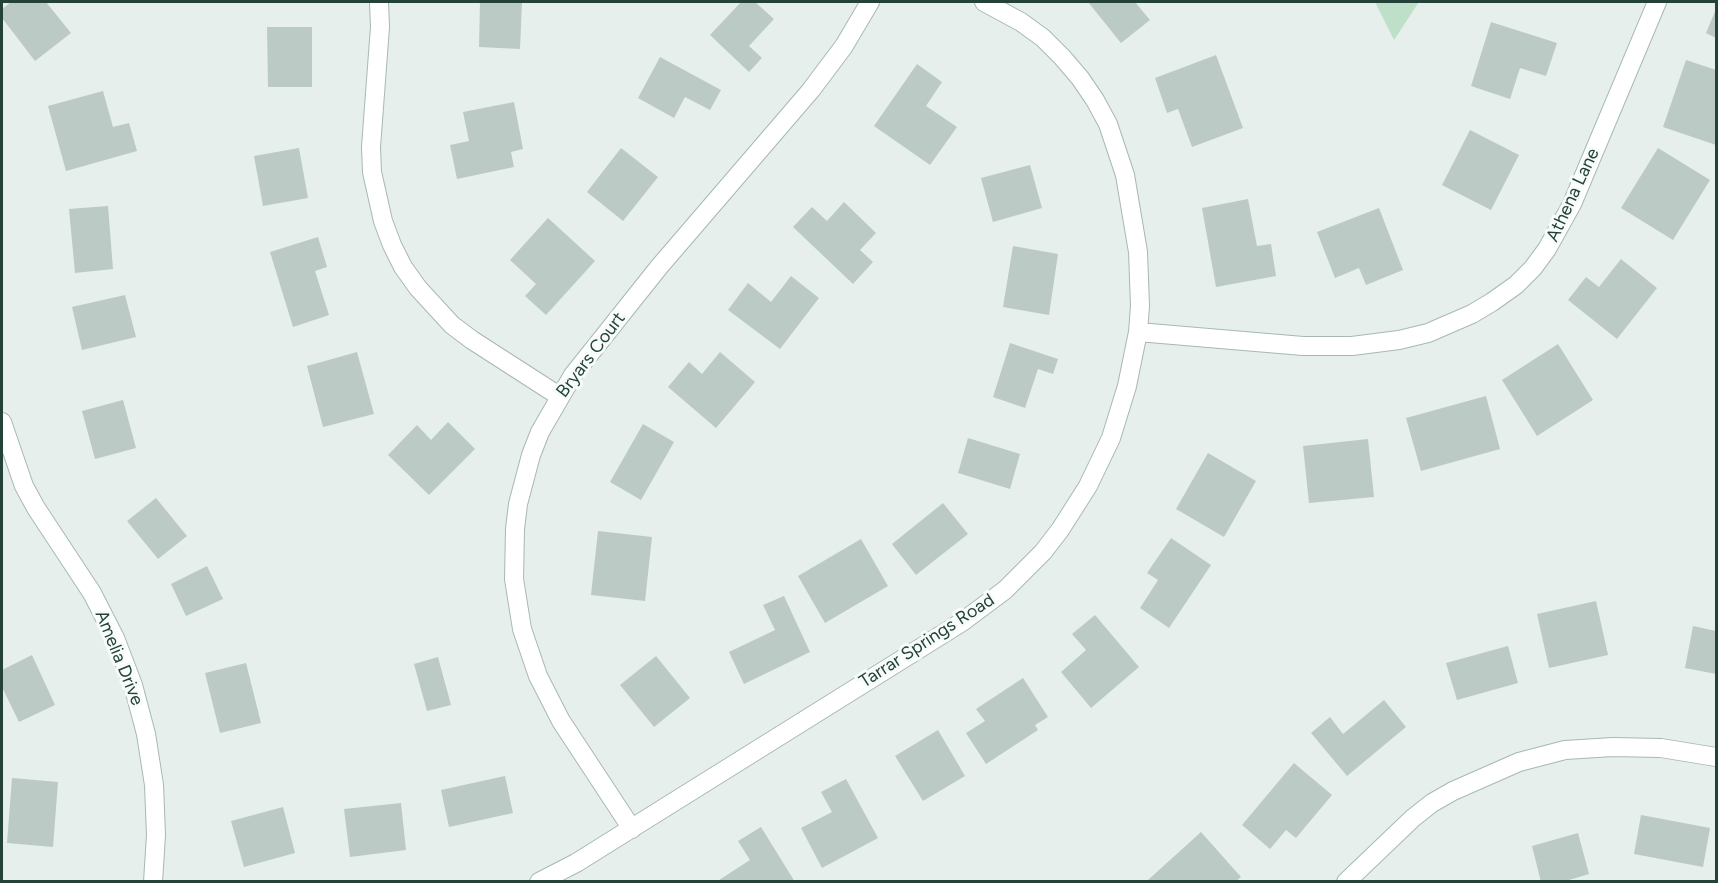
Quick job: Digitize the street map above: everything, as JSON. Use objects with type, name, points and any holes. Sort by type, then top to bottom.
[{"type":"street","points":[[379,2],[380,27],[370,147],[372,172],[383,221],[392,245],[418,288],[452,325],[471,340],[559,396]]},
{"type":"street","name":"Bryars Court","points":[[632,829],[561,721],[538,676],[522,629],[514,579],[515,529],[518,504],[531,455],[559,396],[573,375],[659,267],[811,90],[844,46],[870,2]]},
{"type":"street","name":"Tarrar Springs Road","points":[[539,882],[576,864],[962,622],[1005,590],[1043,552],[1088,486],[1114,428],[1127,386],[1138,332],[1140,306],[1138,252],[1125,175],[1108,124],[1090,92],[1062,57],[1022,22],[984,2]]},
{"type":"street","name":"Athena Lane","points":[[1138,332],[1303,346],[1352,346],[1399,340],[1428,333],[1450,325],[1492,302],[1516,285],[1533,268],[1547,249],[1572,204],[1657,2]]},
{"type":"street","name":"Amelia Drive","points":[[2,422],[24,486],[92,593],[115,638],[134,685],[146,734],[154,785],[156,835],[153,882]]},
{"type":"street","points":[[1346,882],[1413,818],[1432,803],[1453,791],[1519,762],[1565,750],[1613,747],[1661,748],[1716,757]]},
{"type":"green space","points":[[1375,2],[1419,2],[1394,40]]},
{"type":"building","points":[[11,2],[46,2],[71,33],[35,61],[2,18],[2,9]]},
{"type":"building","points":[[480,2],[522,2],[520,49],[479,47]]},
{"type":"building","points":[[741,2],[755,2],[774,19],[749,46],[762,58],[749,72],[710,35]]},
{"type":"building","points":[[1088,2],[1135,2],[1150,20],[1121,43]]},
{"type":"building","points":[[1716,9],[1716,38],[1706,33]]},
{"type":"building","points":[[1491,22],[1557,43],[1546,76],[1520,68],[1510,99],[1471,86]]},
{"type":"building","points":[[267,27],[312,27],[312,87],[268,87]]},
{"type":"building","points":[[1216,55],[1243,128],[1192,147],[1178,109],[1167,113],[1155,78]]},
{"type":"building","points":[[660,57],[721,90],[710,110],[685,97],[674,118],[638,98]]},
{"type":"building","points":[[1686,60],[1716,70],[1716,145],[1663,127]]},
{"type":"building","points":[[917,64],[942,82],[926,106],[957,127],[930,165],[874,126]]},
{"type":"building","points":[[103,91],[113,127],[129,123],[137,151],[66,171],[48,106]]},
{"type":"building","points":[[514,102],[523,149],[511,152],[514,167],[457,179],[450,145],[469,141],[463,112]]},
{"type":"building","points":[[1470,130],[1519,155],[1491,210],[1442,185]]},
{"type":"building","points":[[299,148],[308,198],[263,206],[254,156]]},
{"type":"building","points":[[621,148],[658,177],[623,221],[587,192]]},
{"type":"building","points":[[1658,148],[1710,180],[1673,240],[1621,208]]},
{"type":"building","points":[[1030,165],[1042,208],[993,222],[981,178]]},
{"type":"building","points":[[1248,199],[1257,246],[1271,244],[1276,276],[1216,287],[1202,208]]},
{"type":"building","points":[[844,202],[876,233],[860,250],[873,262],[853,284],[793,227],[812,207],[827,221]]},
{"type":"building","points":[[108,206],[113,269],[75,273],[69,209]]},
{"type":"building","points":[[1379,208],[1403,270],[1366,285],[1359,268],[1335,278],[1317,232]]},
{"type":"building","points":[[548,218],[595,261],[546,315],[525,296],[536,284],[510,260]]},
{"type":"building","points":[[318,237],[327,267],[315,271],[329,315],[293,327],[270,252]]},
{"type":"building","points":[[1013,246],[1058,254],[1049,315],[1003,307]]},
{"type":"building","points":[[1621,259],[1657,288],[1617,339],[1568,300],[1586,277],[1599,287]]},
{"type":"building","points":[[791,276],[819,298],[780,349],[728,310],[748,283],[771,302]]},
{"type":"building","points":[[125,295],[136,337],[82,350],[72,307]]},
{"type":"building","points":[[1010,343],[1058,359],[1053,374],[1038,369],[1025,408],[993,397]]},
{"type":"building","points":[[1558,344],[1593,400],[1537,436],[1502,380]]},
{"type":"building","points":[[357,352],[374,414],[323,427],[307,366]]},
{"type":"building","points":[[720,352],[755,382],[716,428],[668,387],[689,362],[702,374]]},
{"type":"building","points":[[1486,396],[1500,449],[1421,471],[1406,418]]},
{"type":"building","points":[[123,400],[136,448],[95,459],[82,411]]},
{"type":"building","points":[[448,422],[475,449],[429,495],[388,455],[417,425],[431,440]]},
{"type":"building","points":[[643,424],[674,442],[641,500],[610,482]]},
{"type":"building","points":[[968,438],[1020,454],[1010,489],[958,473]]},
{"type":"building","points":[[1368,439],[1374,497],[1309,503],[1303,446]]},
{"type":"building","points":[[1208,453],[1256,481],[1224,537],[1176,509]]},
{"type":"building","points":[[156,498],[187,536],[158,559],[127,521]]},
{"type":"building","points":[[943,503],[968,534],[916,575],[892,544]]},
{"type":"building","points":[[598,531],[652,537],[645,601],[591,595]]},
{"type":"building","points":[[1171,538],[1211,565],[1169,628],[1140,608],[1158,580],[1147,573]]},
{"type":"building","points":[[861,539],[888,586],[825,623],[798,576]]},
{"type":"building","points":[[207,566],[223,599],[186,616],[171,584]]},
{"type":"building","points":[[784,596],[810,652],[744,684],[729,652],[775,630],[763,605]]},
{"type":"building","points":[[1596,601],[1608,655],[1549,668],[1537,614]]},
{"type":"building","points":[[1095,615],[1139,667],[1091,708],[1061,672],[1086,650],[1072,634]]},
{"type":"building","points":[[1693,626],[1716,631],[1716,674],[1685,668]]},
{"type":"building","points":[[1508,646],[1518,683],[1457,700],[1446,663]]},
{"type":"building","points":[[32,655],[55,705],[19,722],[2,687],[2,670]]},
{"type":"building","points":[[656,656],[690,698],[654,727],[620,685]]},
{"type":"building","points":[[438,657],[451,705],[427,711],[414,664]]},
{"type":"building","points":[[246,663],[261,723],[220,733],[205,673]]},
{"type":"building","points":[[1023,678],[1048,717],[1035,725],[1038,730],[986,764],[966,733],[985,721],[976,709]]},
{"type":"building","points":[[1384,700],[1406,727],[1347,776],[1311,733],[1330,717],[1343,734]]},
{"type":"building","points":[[938,730],[965,776],[923,801],[895,756]]},
{"type":"building","points":[[1294,763],[1332,795],[1296,838],[1286,830],[1270,849],[1242,825]]},
{"type":"building","points":[[505,776],[513,813],[449,827],[441,790]]},
{"type":"building","points":[[12,778],[58,782],[53,847],[7,843]]},
{"type":"building","points":[[846,779],[878,838],[822,868],[801,828],[832,812],[821,792]]},
{"type":"building","points":[[401,803],[406,850],[350,857],[344,809]]},
{"type":"building","points":[[283,807],[295,853],[244,867],[231,821]]},
{"type":"building","points":[[1641,815],[1710,828],[1703,867],[1634,854]]},
{"type":"building","points":[[761,827],[795,882],[716,882],[750,860],[738,841]]},
{"type":"building","points":[[1201,832],[1241,877],[1235,882],[1149,882],[1148,880]]},
{"type":"building","points":[[1578,833],[1589,874],[1562,882],[1541,882],[1532,846]]}]
